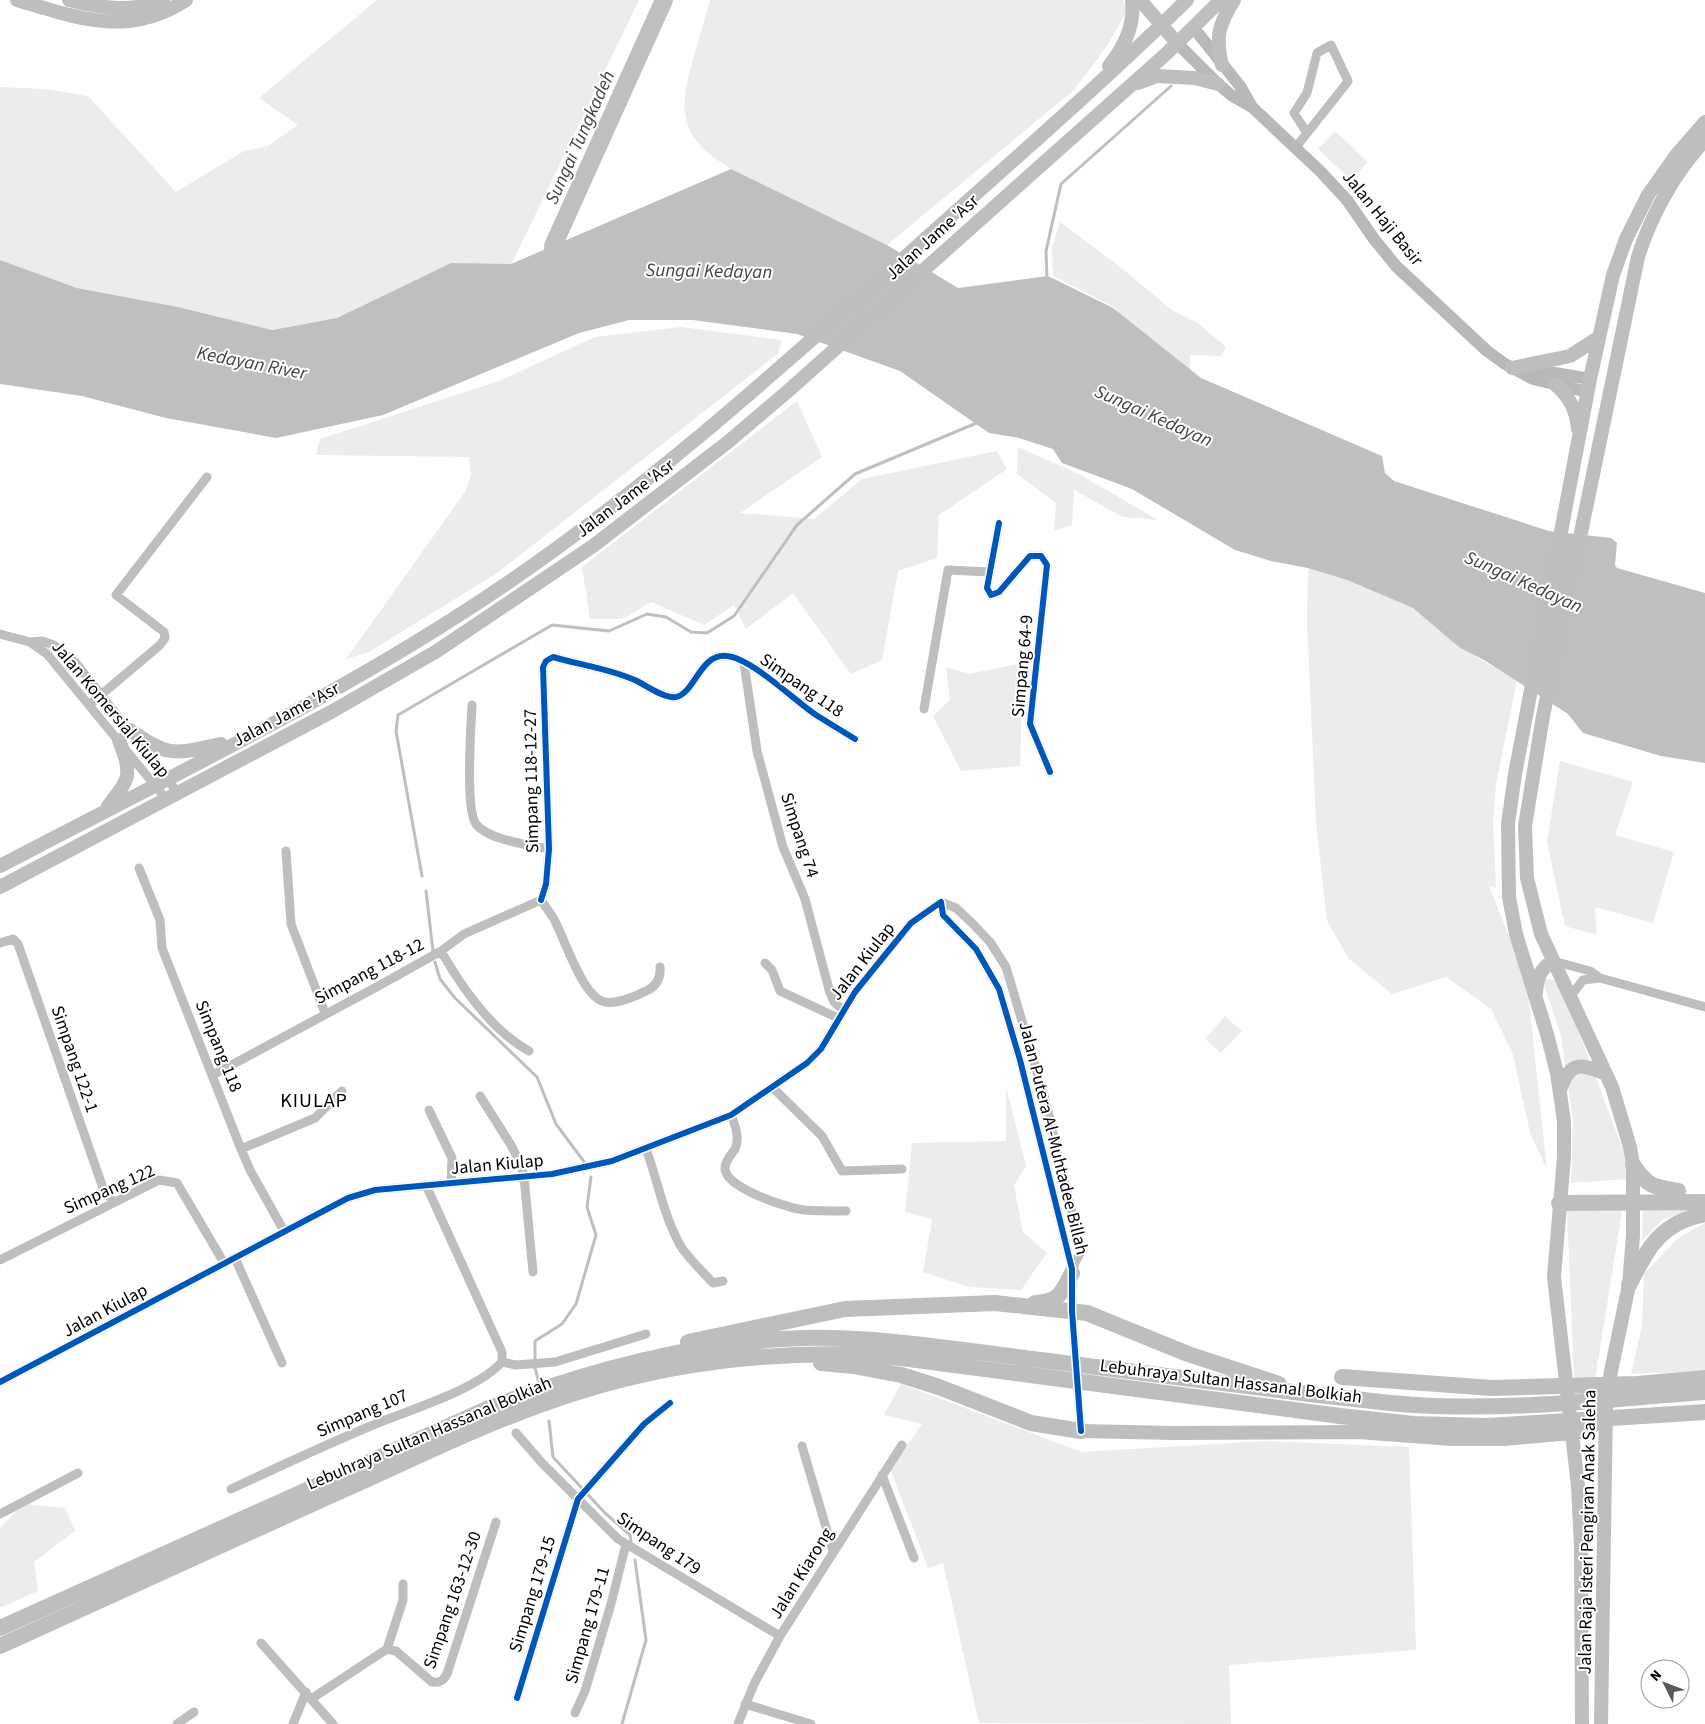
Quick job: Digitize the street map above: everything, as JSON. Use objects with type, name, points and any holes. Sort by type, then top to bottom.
[{"type":"highway","points":[[1632,1165],[1644,1181],[1654,1187],[1678,1191]]},
{"type":"highway","points":[[1633,1199],[1678,1191],[1705,1190]]},
{"type":"highway","points":[[1560,1199],[1633,1199],[1705,1202]]},
{"type":"highway","points":[[1629,1284],[1658,1237],[1677,1223],[1705,1214]]},
{"type":"highway","points":[[610,1368],[643,1354],[683,1343],[845,1309],[1053,1300],[1062,1291],[1072,1271]]},
{"type":"highway","points":[[995,1304],[1087,1313],[1252,1376],[1317,1395]]},
{"type":"highway","name":"Lebuhraya Sultan Hassanal Bolkiah","points":[[1,1628],[489,1408],[560,1382],[610,1368],[665,1356],[759,1341],[849,1338],[974,1351],[1217,1384],[1415,1405],[1487,1407],[1705,1392]]},
{"type":"highway","name":"Lebuhraya Sultan Hassanal Bolkiah","points":[[0,1646],[432,1451],[528,1410],[622,1380],[715,1363],[784,1355],[843,1354],[886,1356],[1413,1424],[1488,1426],[1705,1412]]},
{"type":"highway","points":[[715,1363],[811,1362],[853,1366],[901,1376],[939,1387],[1031,1423],[1081,1431]]},
{"type":"highway","points":[[1342,1377],[1492,1388],[1637,1384],[1705,1378]]},
{"type":"main road","points":[[16,0],[79,18],[110,23],[142,20],[158,16],[186,0]]},
{"type":"main road","points":[[69,0],[94,6],[127,9],[143,7],[163,0]]},
{"type":"main road","points":[[1102,112],[1086,94],[1124,43],[1132,23],[1132,0]]},
{"type":"main road","points":[[1140,0],[1177,43]]},
{"type":"main road","name":"Jalan Jame 'Asr","points":[[0,887],[376,687],[516,600],[666,491],[788,391],[1102,112],[1221,0]]},
{"type":"main road","points":[[1222,65],[1218,32],[1222,20],[1234,0]]},
{"type":"main road","points":[[1180,3],[1193,27]]},
{"type":"main road","name":"Jalan Jame 'Asr","points":[[4,863],[239,740],[374,666],[505,585],[653,475],[766,381],[1086,94],[1161,25],[1180,3]]},
{"type":"main road","name":"Jalan Haji Basir","points":[[1193,27],[1240,86],[1252,107]]},
{"type":"main road","name":"Jalan Haji Basir","points":[[1177,43],[1218,84],[1231,95],[1252,107],[1296,147],[1342,194],[1374,239],[1408,279],[1487,350],[1512,368],[1533,379],[1556,385],[1609,389]]},
{"type":"main road","points":[[1130,86],[1158,76],[1195,78],[1218,84]]},
{"type":"main road","name":"Jalan Raja Isteri Pengiran Anak Saleha","points":[[1582,1724],[1582,1547],[1578,1486],[1570,1434],[1554,1277],[1564,1157],[1564,1121],[1560,1090],[1547,1034],[1516,934],[1509,897],[1507,855],[1512,799],[1527,712],[1564,528],[1598,338],[1613,275],[1636,218],[1662,174],[1705,122]]},
{"type":"main road","name":"Jalan Raja Isteri Pengiran Anak Saleha","points":[[1602,1724],[1605,1428],[1611,1371],[1629,1284],[1633,1236],[1632,1165],[1625,1130],[1606,1074],[1541,934],[1527,878],[1525,851],[1528,802],[1543,716],[1624,314],[1643,240],[1665,196],[1704,145]]},
{"type":"main road","points":[[1512,368],[1570,356],[1598,338]]},
{"type":"main road","name":"Jalan Haji Basir","points":[[1512,368],[1536,369],[1589,386]]},
{"type":"main road","points":[[1556,385],[1568,396],[1574,407],[1579,440]]},
{"type":"main road","points":[[130,730],[165,751],[195,750],[239,740]]},
{"type":"main road","points":[[105,811],[126,782],[129,772],[119,740]]},
{"type":"main road","points":[[1536,1001],[1537,978],[1546,965],[1554,961]]},
{"type":"main road","points":[[1560,1090],[1569,1071],[1578,1065],[1588,1066],[1606,1074]]},
{"type":"main road","points":[[1081,1431],[1165,1433],[1358,1432],[1452,1439],[1504,1439],[1570,1434],[1588,1429],[1594,1424],[1611,1371]]},
{"type":"main road","points":[[1582,1644],[1588,1641],[1603,1599]]},
{"type":"street","points":[[1296,147],[1308,133],[1348,81],[1331,45],[1318,53],[1307,93],[1294,113],[1308,133]]},
{"type":"street","points":[[89,705],[160,645],[165,638],[164,632],[116,595],[207,477]]},
{"type":"street","points":[[924,709],[948,570],[990,572],[999,523]]},
{"type":"street","name":"Simpang 64-9","points":[[990,572],[988,592],[995,594],[1030,556],[1035,554],[1045,559],[1047,565],[1030,724],[1050,772]]},
{"type":"street","name":"Jalan Komersial Kiulap","points":[[0,634],[30,642],[42,641],[63,651],[76,663],[130,730],[172,796]]},
{"type":"street","name":"Jalan Komersial Kiulap","points":[[30,642],[54,662],[119,740],[161,781],[172,796]]},
{"type":"street","name":"Simpang 118","points":[[546,660],[552,657],[630,678],[668,696],[676,697],[682,694],[703,667],[715,658],[728,656],[744,663],[816,715],[855,739]]},
{"type":"street","name":"Simpang 118-12-27","points":[[541,900],[546,884],[549,849],[543,667],[546,660]]},
{"type":"street","name":"Simpang 74","points":[[744,663],[757,751],[784,846],[805,899],[830,993],[840,1014]]},
{"type":"street","points":[[472,705],[470,771],[472,812],[476,824],[488,833],[514,842],[549,849]]},
{"type":"street","points":[[286,851],[291,924],[325,1013]]},
{"type":"street","name":"Simpang 118","points":[[139,868],[160,920],[162,948],[241,1149],[250,1170],[284,1231]]},
{"type":"street","points":[[541,900],[553,918],[586,986],[594,997],[603,1002],[612,1002],[652,989],[658,982],[661,974],[660,967]]},
{"type":"street","name":"Simpang 118-12","points":[[213,1075],[441,951],[464,934],[541,900]]},
{"type":"street","name":"Jalan Kiulap","points":[[0,1382],[284,1231],[361,1193],[426,1185],[524,1177],[580,1169],[646,1149],[731,1115],[807,1063],[821,1050],[840,1014],[911,922],[940,902]]},
{"type":"street","name":"Jalan Putera Al-Muhtadee Billah","points":[[940,902],[956,908],[990,942],[1006,967],[1045,1099],[1081,1251],[1072,1271]]},
{"type":"street","name":"Jalan Putera Al-Muhtadee Billah","points":[[940,902],[943,915],[976,949],[999,989],[1029,1093],[1072,1271],[1073,1332],[1081,1431]]},
{"type":"street","name":"Simpang 122-1","points":[[0,943],[13,939],[18,944],[103,1188],[113,1202]]},
{"type":"street","points":[[441,951],[456,977],[483,1010],[518,1045],[528,1051]]},
{"type":"street","points":[[1554,961],[1590,971],[1600,978],[1705,1007]]},
{"type":"street","points":[[765,963],[772,970],[780,991],[840,1014]]},
{"type":"street","points":[[1570,997],[1583,980],[1600,978]]},
{"type":"street","points":[[772,1087],[822,1136],[842,1171],[902,1169]]},
{"type":"street","points":[[241,1149],[315,1118],[342,1091]]},
{"type":"street","points":[[480,1096],[520,1163],[524,1177],[533,1272]]},
{"type":"street","points":[[429,1110],[452,1158],[451,1184]]},
{"type":"street","points":[[731,1115],[736,1127],[736,1146],[726,1162],[725,1170],[728,1177],[736,1184],[781,1205],[802,1210],[846,1211]]},
{"type":"street","points":[[646,1149],[657,1179],[664,1210],[681,1247],[713,1283],[723,1281]]},
{"type":"street","name":"Simpang 122","points":[[0,1260],[159,1180],[177,1184],[224,1263]]},
{"type":"street","points":[[426,1185],[502,1352],[502,1362],[516,1365],[555,1362],[646,1334]]},
{"type":"street","points":[[235,1258],[282,1364]]},
{"type":"street","name":"Simpang 107","points":[[231,1489],[460,1389],[486,1376],[502,1362]]},
{"type":"street","points":[[578,1499],[644,1424],[670,1403]]},
{"type":"street","name":"Simpang 179","points":[[516,1433],[527,1447],[578,1499],[626,1544],[780,1636]]},
{"type":"street","name":"Jalan Kiarong","points":[[738,1724],[745,1704],[780,1636],[902,1445]]},
{"type":"street","points":[[802,1446],[834,1551]]},
{"type":"street","points":[[0,1514],[78,1473]]},
{"type":"street","points":[[882,1476],[914,1558]]},
{"type":"street","name":"Simpang 179-15","points":[[516,1698],[578,1499]]},
{"type":"street","name":"Simpang 163-12-30","points":[[387,1649],[396,1651],[432,1682],[438,1683],[444,1680],[496,1522]]},
{"type":"street","name":"Simpang 179-11","points":[[575,1714],[585,1691],[611,1604],[626,1544]]},
{"type":"street","points":[[293,1724],[309,1696],[387,1649],[403,1600],[403,1584]]},
{"type":"street","points":[[261,1643],[333,1724]]},
{"type":"street","points":[[745,1704],[810,1724]]},
{"type":"street","points":[[177,1724],[194,1712]]},
{"type":"shaded area","points":[[377,0],[639,0],[511,265],[451,263],[337,318],[272,330],[178,307],[77,288],[0,260],[0,87],[45,89],[88,96],[176,192],[244,151],[268,146],[298,125],[259,98]]},
{"type":"shaded area","points":[[710,0],[1123,0],[1127,11],[1105,49],[1074,90],[887,245],[731,169],[702,147],[693,136],[685,112],[687,82]]},
{"type":"shaded area","points":[[1335,131],[1368,162],[1351,180],[1318,149]]},
{"type":"shaded area","points":[[1060,222],[1119,266],[1173,311],[1198,323],[1226,347],[1221,356],[1190,355],[1190,373],[1137,336],[1114,307],[1053,276],[1052,248]]},
{"type":"shaded area","points":[[681,327],[781,340],[779,353],[497,573],[369,652],[346,659],[465,492],[471,475],[469,457],[316,455],[320,439],[499,381],[595,337]]},
{"type":"shaded area","points":[[797,401],[822,457],[740,513],[814,519],[862,479],[997,451],[1007,469],[939,515],[937,558],[898,571],[882,660],[851,674],[793,593],[746,629],[734,605],[704,625],[651,602],[623,619],[590,619],[582,567]]},
{"type":"shaded area","points":[[1018,447],[1079,474],[1158,520],[1123,517],[1074,490],[1072,525],[1054,531],[1056,503],[1017,474]]},
{"type":"shaded area","points":[[1308,568],[1347,580],[1413,608],[1460,648],[1517,680],[1496,784],[1493,822],[1496,888],[1489,886],[1527,982],[1547,1170],[1530,1133],[1513,1054],[1491,1009],[1446,977],[1392,994],[1349,959],[1327,921],[1316,822],[1307,623]]},
{"type":"shaded area","points":[[1023,663],[1020,766],[961,771],[933,716],[950,700],[946,667],[969,674]]},
{"type":"shaded area","points":[[1560,761],[1633,782],[1615,835],[1674,852],[1653,923],[1595,907],[1597,935],[1565,926],[1547,842]]},
{"type":"shaded area","points":[[1541,977],[1560,982],[1623,1150],[1627,1179],[1571,1183],[1573,1121],[1561,1035]]},
{"type":"shaded area","points":[[1225,1016],[1242,1031],[1221,1053],[1205,1039]]},
{"type":"shaded area","points":[[1006,1087],[1026,1166],[1014,1185],[1023,1232],[1047,1253],[1021,1290],[969,1287],[923,1272],[932,1219],[905,1212],[912,1143],[1006,1141]]},
{"type":"shaded area","points":[[1702,1204],[1662,1220],[1642,1241],[1643,1205]]},
{"type":"shaded area","points":[[1623,1205],[1595,1380],[1574,1377],[1567,1211]]},
{"type":"shaded area","points":[[1705,1223],[1705,1371],[1631,1374],[1642,1326],[1644,1274],[1677,1239]]},
{"type":"shaded area","points":[[901,1384],[1082,1452],[1267,1441],[1409,1447],[1416,1650],[1229,1665],[1231,1724],[979,1723],[943,1563],[928,1568],[890,1468],[922,1424],[884,1415]]},
{"type":"shaded area","points":[[23,1504],[65,1508],[75,1531],[34,1562],[38,1591],[0,1608],[0,1528]]},
{"type":"water","points":[[731,169],[887,245],[958,288],[1048,276],[1113,308],[1201,378],[1382,456],[1385,473],[1394,481],[1549,531],[1611,538],[1617,543],[1615,565],[1617,568],[1705,593],[1705,763],[1661,756],[1583,733],[1568,714],[1484,660],[1460,648],[1413,608],[1347,580],[1308,568],[1271,561],[1235,550],[1132,489],[1062,463],[1053,449],[1019,438],[989,433],[900,371],[797,334],[693,320],[629,320],[579,333],[383,415],[276,438],[166,418],[82,396],[0,384],[0,260],[77,288],[178,307],[272,330],[337,318],[451,263],[511,264]]},
{"type":"waterway","name":"Sungai Tungkadeh","points":[[556,268],[553,246],[664,0]]},
{"type":"waterway","points":[[1047,279],[1046,251],[1061,184],[1171,86]]},
{"type":"waterway","points":[[422,876],[396,731],[398,715],[552,625],[609,631],[647,614],[666,617],[691,632],[707,633],[734,616],[797,525],[855,474],[979,422]]},
{"type":"waterway","points":[[426,891],[433,951]]},
{"type":"waterway","points":[[435,962],[440,979],[455,998],[537,1077],[556,1124],[585,1163]]},
{"type":"waterway","points":[[539,1383],[535,1368],[535,1341],[562,1324],[576,1304],[596,1235],[587,1207],[591,1177]]},
{"type":"waterway","points":[[549,1421],[553,1457],[605,1513],[630,1535],[631,1542]]},
{"type":"waterway","points":[[622,1724],[646,1640],[635,1560]]},
{"type":"cycle path","points":[[999,523],[987,588],[991,595],[999,592],[1030,556],[1041,556],[1047,565],[1030,724],[1050,772]]},
{"type":"cycle path","points":[[541,900],[546,884],[549,849],[543,667],[546,661],[553,657],[617,673],[661,694],[676,697],[683,694],[710,661],[718,657],[727,656],[748,664],[773,681],[807,709],[855,739]]},
{"type":"cycle path","points":[[0,1382],[348,1198],[375,1190],[552,1174],[612,1161],[731,1115],[807,1063],[821,1049],[855,992],[911,923],[941,902],[943,915],[976,949],[999,989],[1020,1060],[1072,1269],[1072,1311],[1081,1431]]},
{"type":"cycle path","points":[[517,1698],[578,1499],[644,1424],[670,1403]]},
{"type":"district","name":"KIULAP","points":[[314,1100]]},
{"type":"water label","name":"Sungai Kedayan","points":[[709,270]]},
{"type":"water label","name":"Kedayan River","points":[[252,362]]},
{"type":"water label","name":"Sungai Kedayan","points":[[1154,415]]},
{"type":"water label","name":"Sungai Kedayan","points":[[1524,581]]}]
